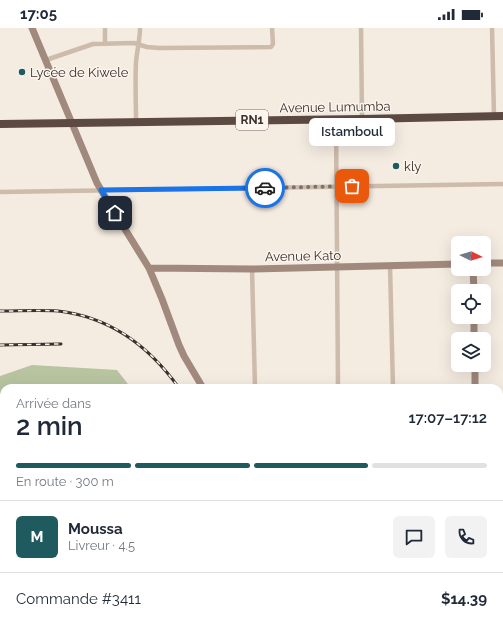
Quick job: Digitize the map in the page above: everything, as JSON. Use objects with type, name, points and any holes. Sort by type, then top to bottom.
[{"type":"highway","name":"Avenue Lumumba","points":[[0,124],[503,116]]},
{"type":"street","points":[[32,28],[101,190],[149,268],[179,345],[201,384]]},
{"type":"street","points":[[105,28],[105,44]]},
{"type":"street","points":[[136,121],[136,65],[140,28]]},
{"type":"street","points":[[46,60],[93,44],[134,43],[159,48],[271,47],[273,44],[272,28]]},
{"type":"street","points":[[361,28],[362,119]]},
{"type":"street","points":[[492,28],[494,116]]},
{"type":"street","points":[[336,119],[338,384]]},
{"type":"street","points":[[0,192],[503,184]]},
{"type":"street","points":[[491,263],[503,263]]},
{"type":"street","name":"Avenue Kato","points":[[149,268],[252,269],[451,264]]},
{"type":"street","points":[[390,266],[392,384]]},
{"type":"street","points":[[252,269],[255,384]]},
{"type":"street","points":[[475,372],[475,384]]},
{"type":"green space","points":[[32,365],[117,370],[128,384],[0,384],[0,376]]},
{"type":"railway","points":[[0,311],[58,311],[77,314],[112,327],[142,347],[155,359],[176,384]]},
{"type":"railway","points":[[0,345],[61,344]]},
{"type":"way so far","points":[[265,188],[352,186]]},
{"type":"place","name":"Lycée de Kiwele","points":[[22,72]]},
{"type":"place","name":"kly","points":[[396,166]]},
{"type":"place","name":"Istamboul","points":[[352,186]]},
{"type":"route","points":[[115,213],[101,190],[265,188]]}]
